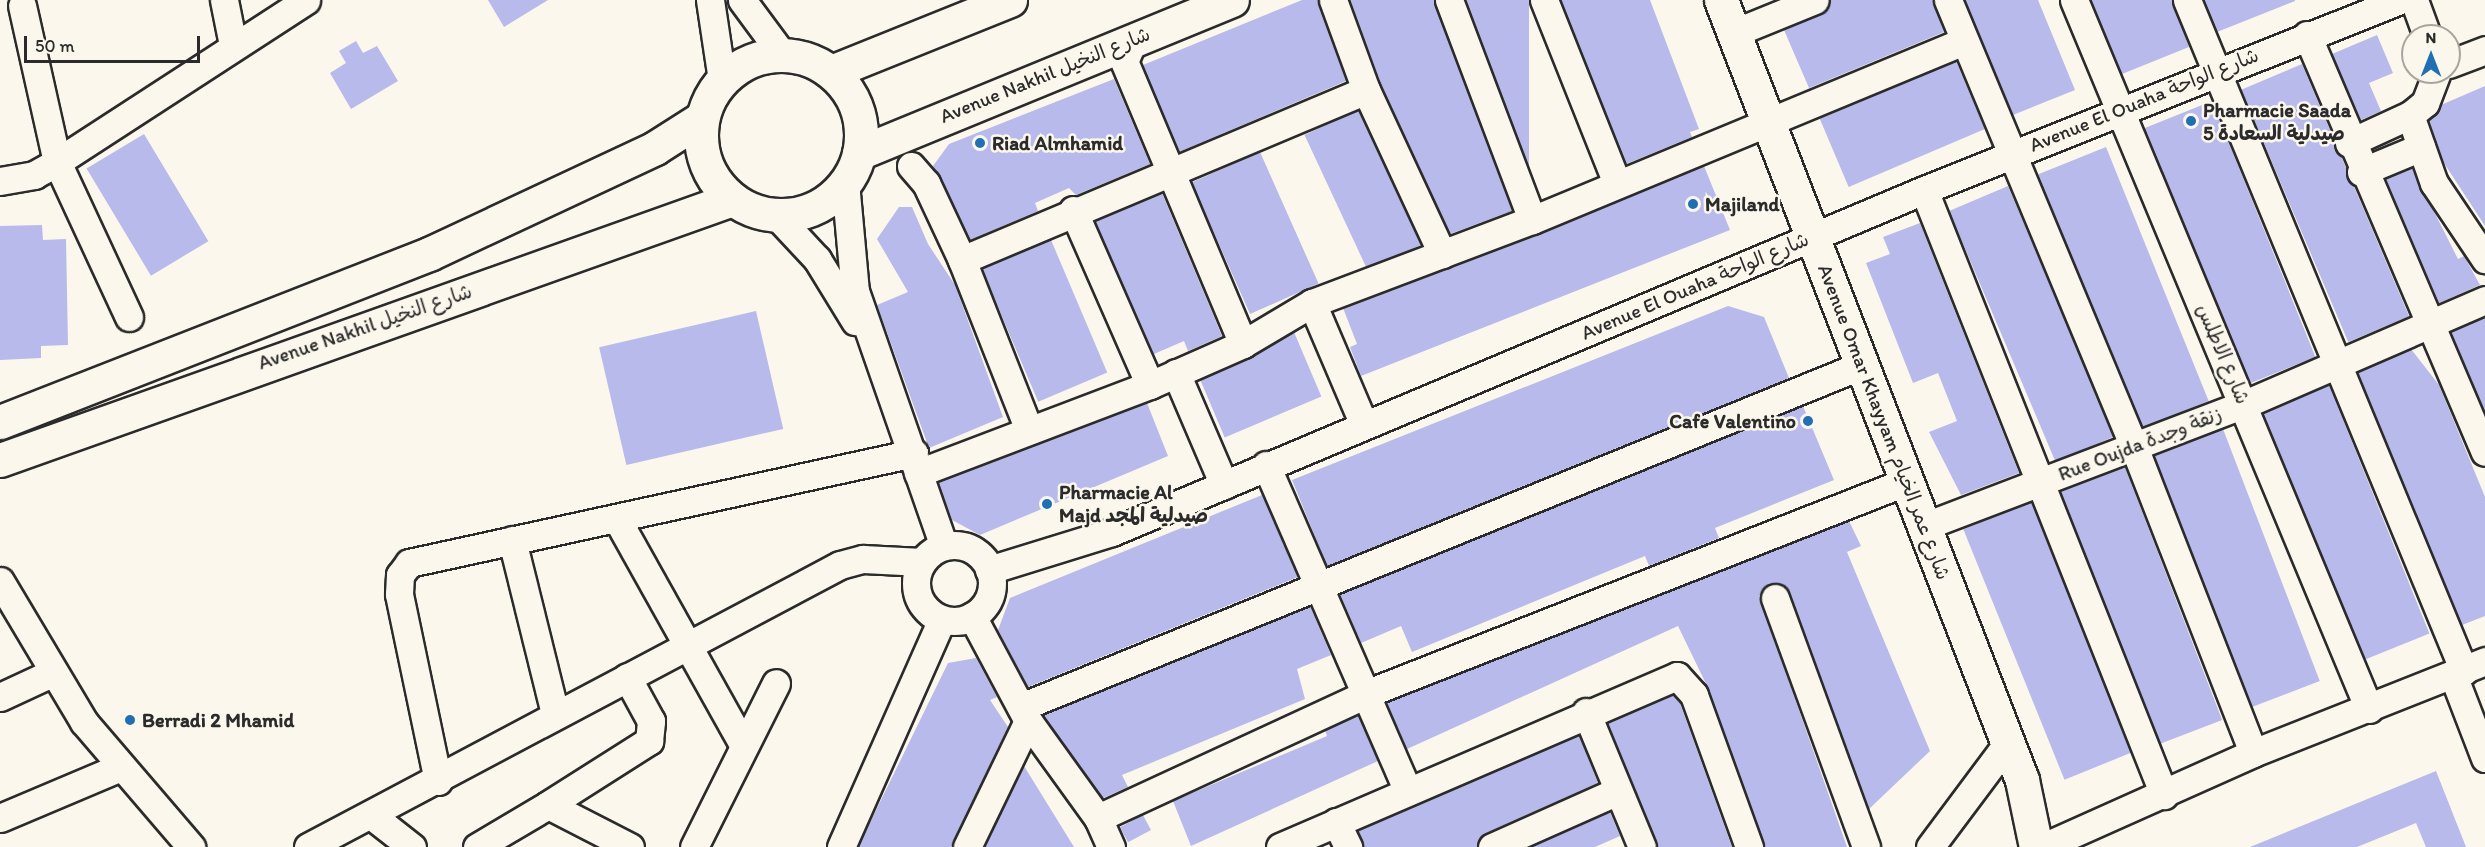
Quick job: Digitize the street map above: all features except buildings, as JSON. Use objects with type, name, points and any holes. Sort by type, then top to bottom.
[{"type":"street","points":[[224,0],[233,45]]},
{"type":"street","points":[[0,181],[34,175],[57,162],[233,45],[306,0]]},
{"type":"street","points":[[710,0],[722,80]]},
{"type":"street","points":[[742,0],[782,54]]},
{"type":"street","points":[[831,72],[1010,0]]},
{"type":"street","name":"Avenue Nakhil شارع النخيل","points":[[852,167],[1134,39],[1232,0]]},
{"type":"street","points":[[1333,0],[1366,90],[1442,254]]},
{"type":"street","points":[[1449,0],[1532,220]]},
{"type":"street","points":[[1544,0],[1617,183]]},
{"type":"street","name":"Avenue Omar Khayyam شارع عمر الخيام","points":[[1721,0],[1905,482],[1925,526],[2029,803],[2036,847]]},
{"type":"street","points":[[1734,33],[1815,0]]},
{"type":"street","points":[[1948,0],[1962,42],[2134,447],[2253,753]]},
{"type":"street","name":"شارع الاطلس","points":[[2074,0],[2118,111],[2245,404],[2369,709]]},
{"type":"street","points":[[2187,0],[2467,669],[2485,758]]},
{"type":"street","name":"Avenue El Ouaha شارع الواحة","points":[[990,570],[1112,532],[1266,465],[2011,154],[2215,71],[2400,0]]},
{"type":"street","points":[[2414,0],[2423,24]]},
{"type":"street","points":[[14,5],[57,162],[129,317]]},
{"type":"street","points":[[2307,35],[2361,172],[2428,328],[2485,452]]},
{"type":"street","points":[[1134,39],[1124,61],[1174,171],[1243,345]]},
{"type":"street","points":[[438,781],[399,594],[400,575],[422,557],[916,463],[1029,430],[1150,385],[1243,345],[1312,303],[1532,220],[1617,183],[1770,124],[1962,42]]},
{"type":"street","points":[[2461,59],[2485,50]]},
{"type":"street","points":[[879,363],[817,260],[776,214],[732,198],[705,163],[702,118],[722,80],[750,61],[782,54],[831,72],[858,114],[852,167],[855,291],[944,546]]},
{"type":"street","points":[[2349,143],[2410,115],[2425,103],[2432,84]]},
{"type":"street","points":[[962,260],[1072,210],[1174,171],[1366,90]]},
{"type":"street","points":[[2410,115],[2434,183],[2485,259]]},
{"type":"street","name":"Avenue Nakhil شارع النخيل","points":[[0,422],[429,254],[654,148],[702,118]]},
{"type":"street","points":[[2361,172],[2421,147]]},
{"type":"street","points":[[911,166],[926,183],[962,260],[1029,430]]},
{"type":"street","points":[[776,214],[809,209],[852,167]]},
{"type":"street","points":[[1924,190],[2043,482],[2164,795]]},
{"type":"street","name":"Avenue Nakhil شارع النخيل","points":[[0,460],[732,198]]},
{"type":"street","points":[[1072,210],[1150,385]]},
{"type":"street","name":"Rue Oujda زنقة وجدة","points":[[1925,526],[2245,404],[2428,328],[2485,300]]},
{"type":"street","points":[[1312,303],[1364,425]]},
{"type":"street","points":[[967,847],[1024,714],[1320,582],[1862,365]]},
{"type":"street","points":[[1176,373],[1224,485]]},
{"type":"street","points":[[1266,465],[1320,582],[1407,791]]},
{"type":"street","points":[[1098,818],[1368,693],[1905,482]]},
{"type":"street","points":[[617,519],[744,746]]},
{"type":"street","points":[[512,540],[555,714]]},
{"type":"street","points":[[944,546],[973,550],[990,570],[990,596],[972,616],[942,619],[919,598],[916,577],[922,562],[944,546]]},
{"type":"street","points":[[308,847],[438,781],[555,714],[840,565],[863,559],[922,562]]},
{"type":"street","points":[[0,581],[52,673],[122,767],[191,847]]},
{"type":"street","points":[[1775,598],[1866,847]]},
{"type":"street","points":[[972,616],[1024,714],[1098,818],[1111,847]]},
{"type":"street","points":[[841,847],[942,619]]},
{"type":"street","points":[[2043,847],[2164,795],[2253,753],[2467,669]]},
{"type":"street","points":[[0,697],[52,673]]},
{"type":"street","points":[[477,847],[649,741],[651,722],[627,677]]},
{"type":"street","points":[[1280,847],[1664,678],[1683,678],[1749,847]]},
{"type":"street","points":[[694,847],[776,683]]},
{"type":"street","points":[[1586,712],[1642,847]]},
{"type":"street","points":[[1930,847],[2007,744]]},
{"type":"street","points":[[0,818],[122,767]]},
{"type":"street","points":[[1492,847],[1618,791]]},
{"type":"street","points":[[548,805],[630,847]]},
{"type":"street","points":[[371,815],[412,847]]},
{"type":"street","points":[[1336,822],[1348,847]]},
{"type":"place","name":"Pharmacie Saada 5 صيدلية السعادة","points":[[2191,121]]},
{"type":"place","name":"Riad Almhamid","points":[[980,143]]},
{"type":"place","name":"Majiland","points":[[1693,204]]},
{"type":"place","name":"Cafe Valentino","points":[[1808,421]]},
{"type":"place","name":"Pharmacie Al Majd صيدلية المجد","points":[[1047,504]]},
{"type":"place","name":"Berradi 2 Mhamid","points":[[130,720]]}]
